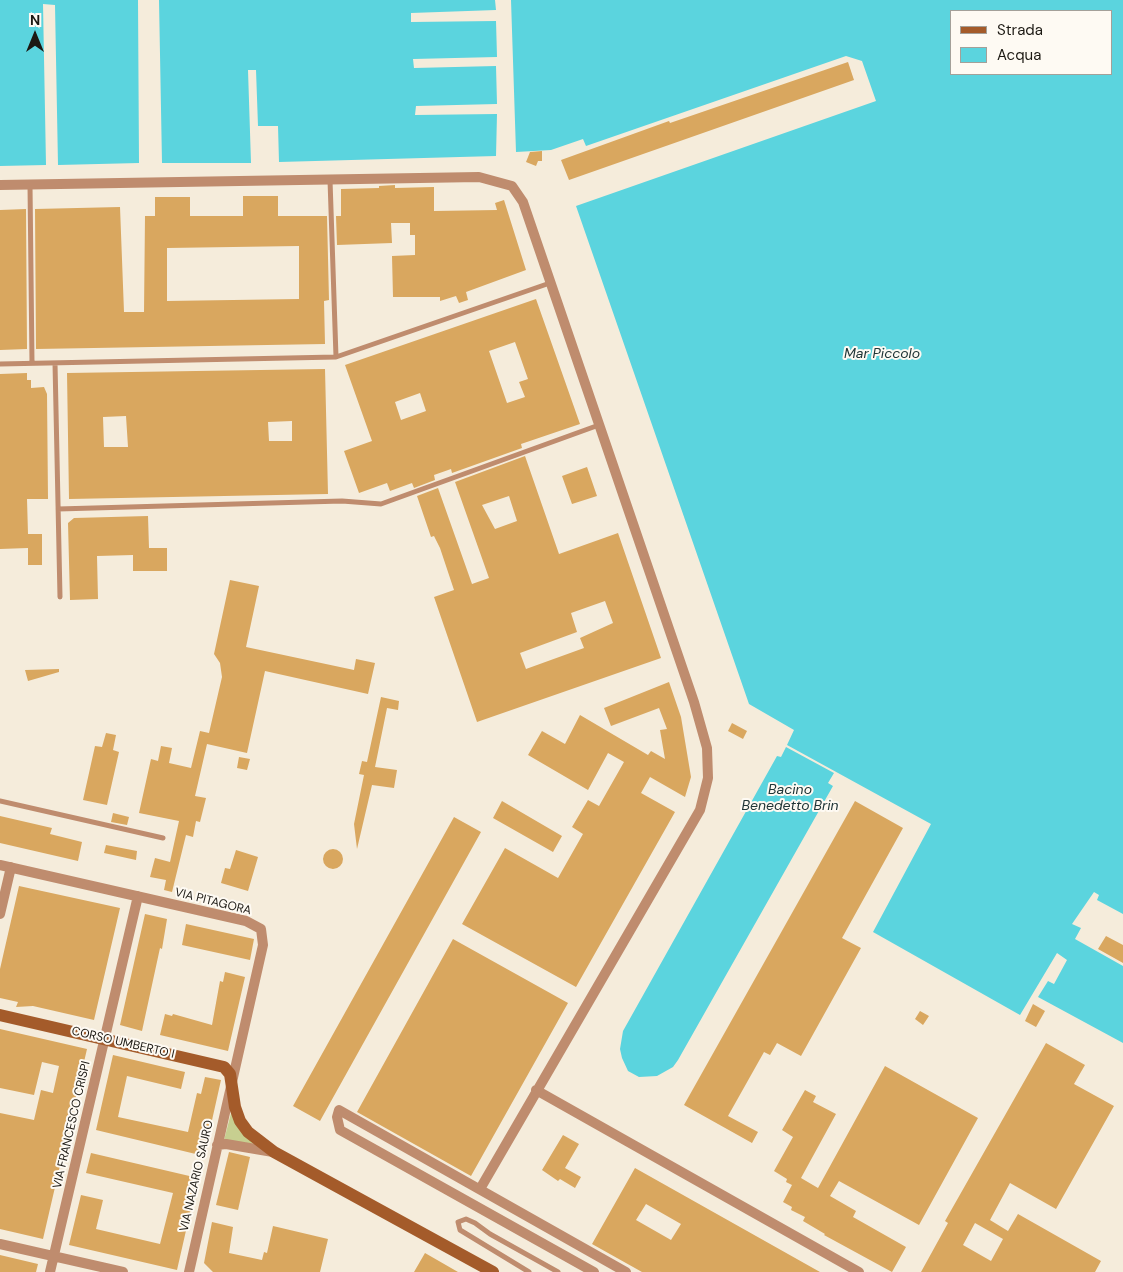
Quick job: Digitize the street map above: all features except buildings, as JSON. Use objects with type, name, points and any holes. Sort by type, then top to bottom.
[{"type":"main road","name":"CORSO UMBERTO I","points":[[0,1015],[222,1066],[229,1072],[232,1087]]},
{"type":"main road","points":[[232,1087],[235,1107],[240,1121],[248,1132],[274,1152],[493,1272]]},
{"type":"street","points":[[0,186],[479,177],[512,186],[523,202],[694,702],[707,748],[708,778],[700,810],[480,1189]]},
{"type":"street","name":"VIA PITAGORA","points":[[0,865],[246,921],[261,929],[263,945],[232,1087]]},
{"type":"street","points":[[0,914],[11,868]]},
{"type":"street","name":"VIA FRANCESCO CRISPI","points":[[50,1272],[138,896]]},
{"type":"street","name":"VIA NAZARIO SAURO","points":[[189,1272],[232,1087]]},
{"type":"street","points":[[536,1090],[859,1272]]},
{"type":"street","points":[[594,1272],[340,1130],[337,1117],[340,1110],[626,1272]]},
{"type":"street","points":[[217,1145],[226,1144],[274,1152]]},
{"type":"street","points":[[0,1244],[123,1272]]},
{"type":"lane","points":[[330,180],[336,357]]},
{"type":"lane","points":[[30,185],[32,363]]},
{"type":"lane","points":[[0,364],[336,357],[550,283]]},
{"type":"lane","points":[[56,363],[60,597]]},
{"type":"lane","points":[[58,508],[342,501],[381,504],[599,425]]},
{"type":"lane","points":[[0,801],[163,838]]},
{"type":"lane","points":[[529,1272],[460,1230],[458,1222],[466,1218],[490,1234],[558,1272]]},
{"type":"green space","points":[[232,1113],[254,1144],[224,1140]]},
{"type":"water","points":[[0,0],[138,0],[139,163],[58,165],[55,5],[43,4],[46,165],[0,166]]},
{"type":"water","points":[[159,0],[495,0],[496,10],[411,13],[411,22],[496,21],[497,57],[413,59],[414,68],[496,66],[497,104],[416,106],[415,115],[497,114],[496,156],[279,162],[278,126],[258,126],[256,70],[248,70],[251,163],[162,163]]},
{"type":"water","name":"Mar Piccolo","points":[[511,0],[1123,0],[1123,914],[1097,900],[1099,895],[1094,892],[1072,924],[1081,928],[1075,939],[1123,966],[1123,1043],[1038,997],[1048,981],[1054,984],[1067,960],[1057,953],[1020,1015],[873,932],[931,824],[787,745],[794,730],[749,704],[576,206],[876,101],[862,61],[846,56],[586,146],[583,139],[551,150],[516,152]]},
{"type":"water","name":"Bacino Benedetto Brin","points":[[786,747],[834,773],[828,783],[833,786],[678,1060],[673,1067],[657,1076],[639,1077],[628,1071],[622,1058],[620,1049],[623,1031],[777,756],[781,757]]}]
